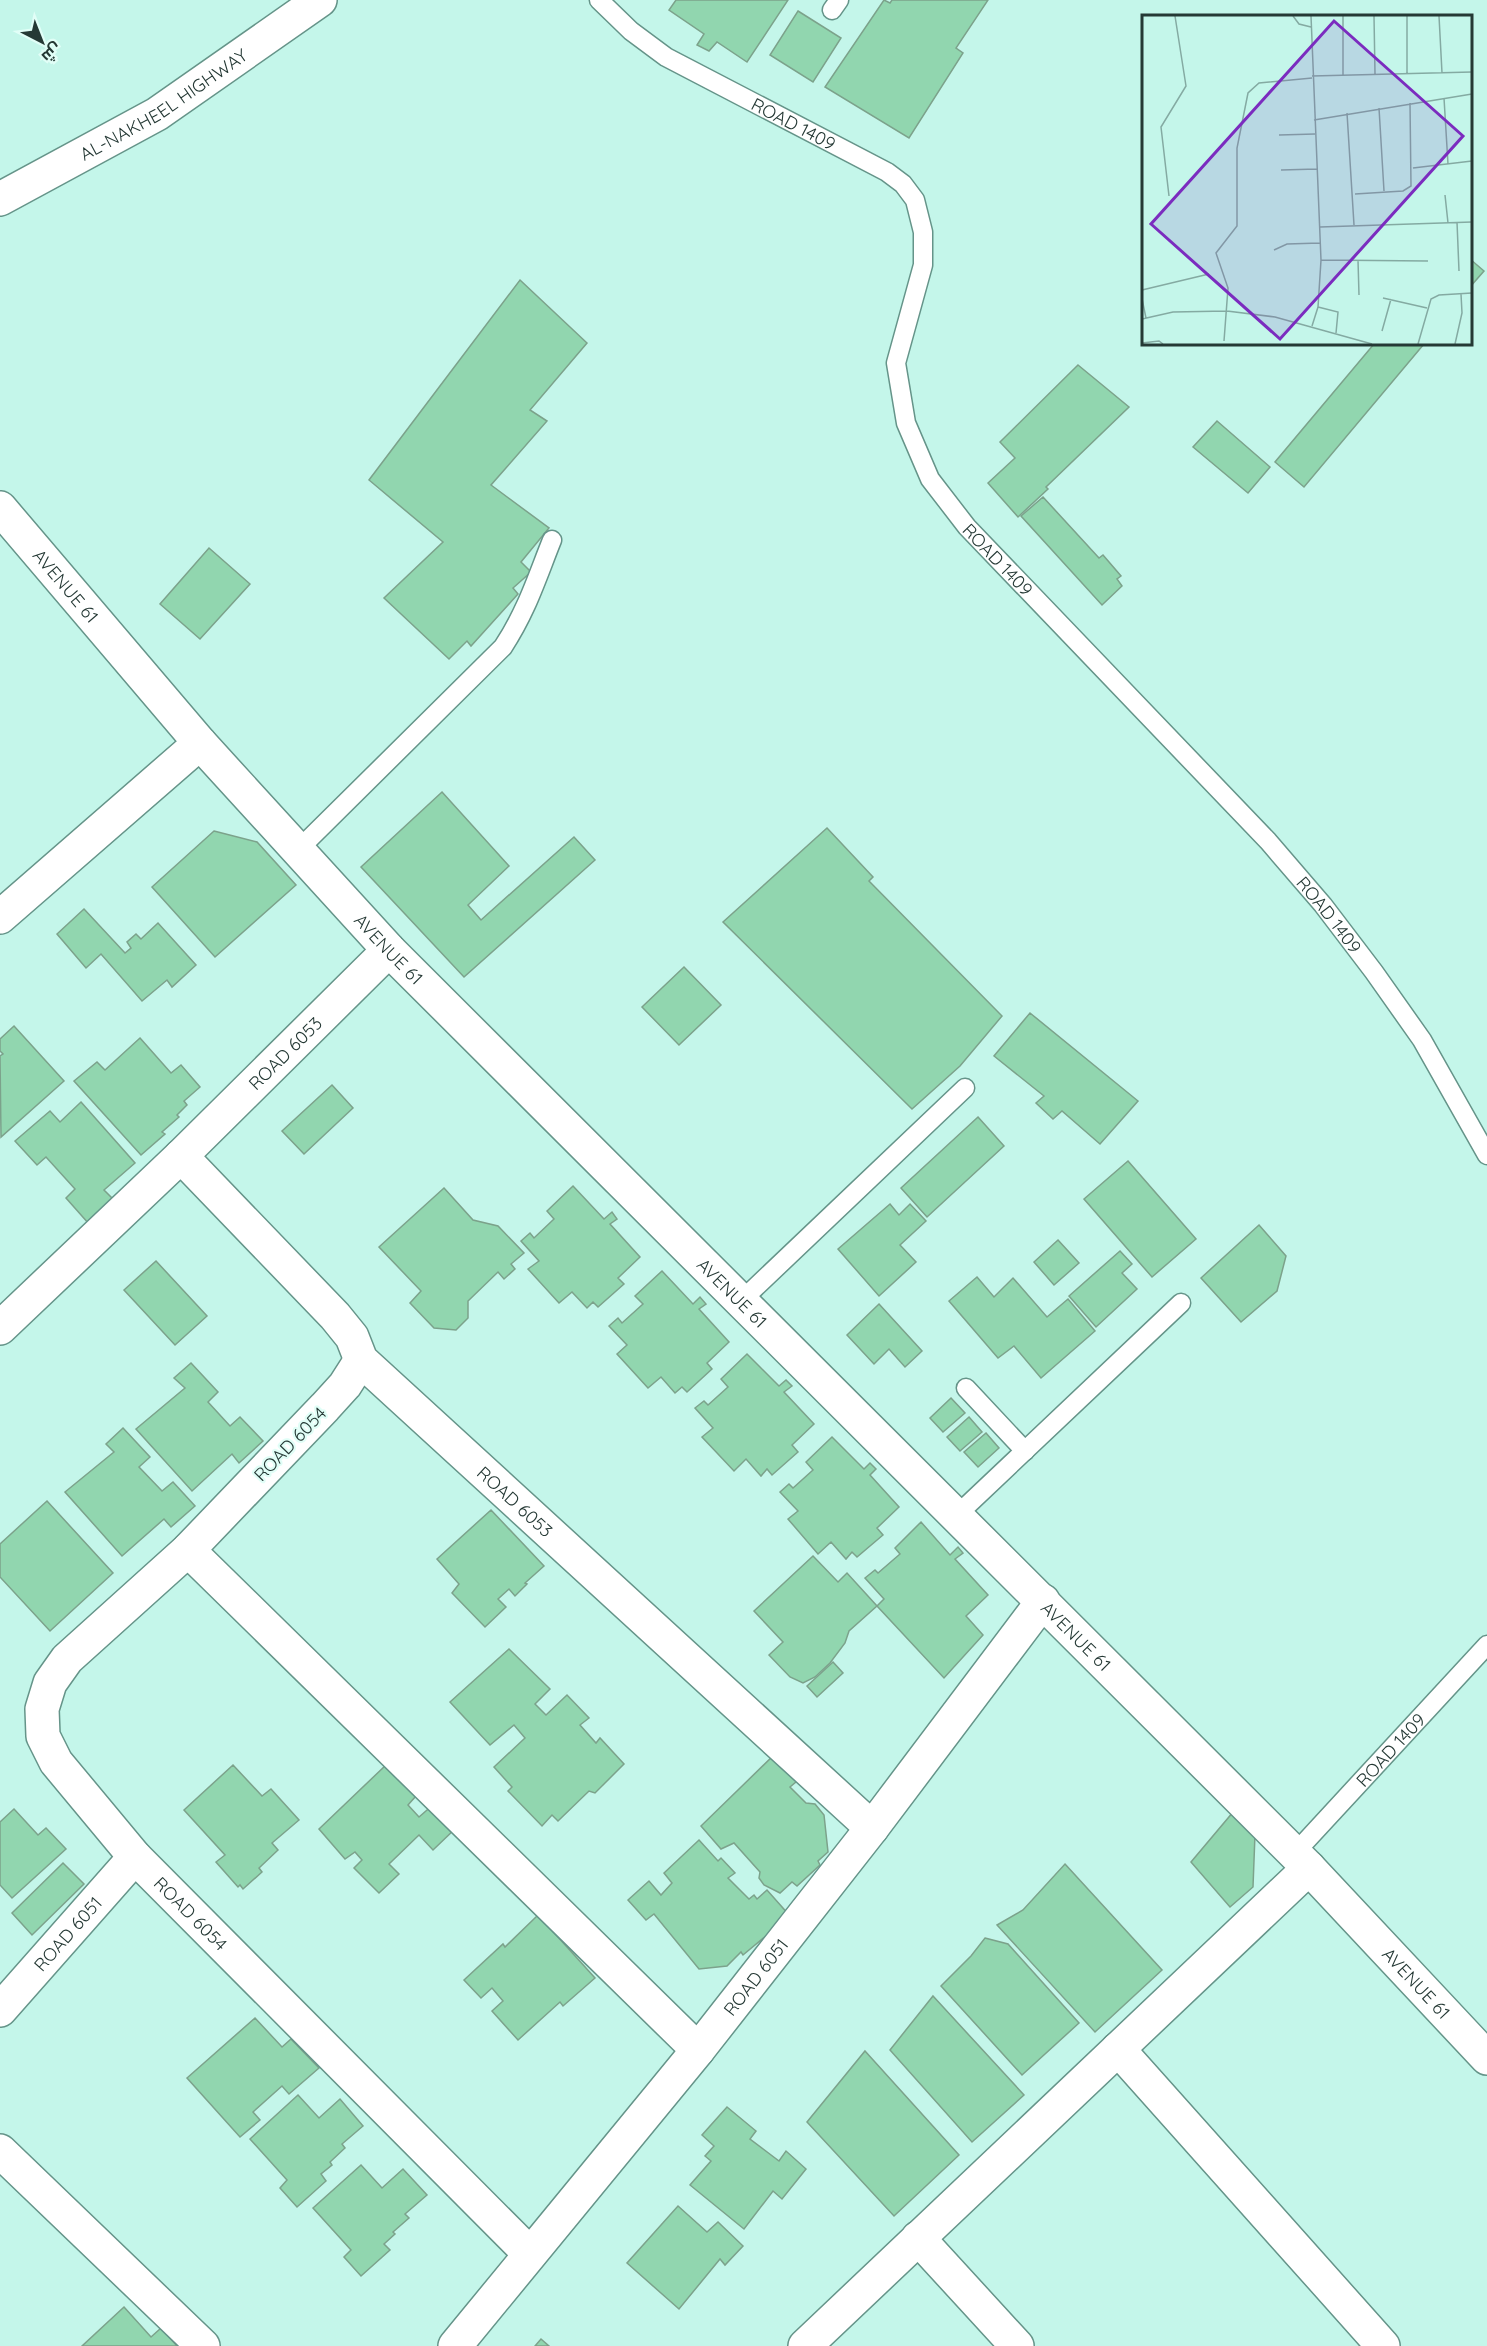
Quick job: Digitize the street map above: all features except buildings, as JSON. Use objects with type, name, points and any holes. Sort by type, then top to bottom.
[{"type":"street","name":"AL-NAKHEEL HIGHWAY","points":[[0,200],[157,114],[320,0]]},
{"type":"street","name":"AVENUE 61","points":[[0,508],[200,743],[389,950],[1302,1861],[1487,2058]]},
{"type":"street","points":[[0,917],[200,743]]},
{"type":"street","name":"ROAD 6053","points":[[0,1328],[180,1156],[389,950]]},
{"type":"street","name":"ROAD 6053","points":[[180,1156],[335,1316],[352,1337],[361,1360],[872,1828]]},
{"type":"street","name":"ROAD 6054","points":[[361,1360],[345,1385],[325,1407],[188,1550],[67,1659],[50,1683],[42,1709],[43,1736],[56,1762],[135,1857],[530,2254]]},
{"type":"street","points":[[188,1550],[698,2050]]},
{"type":"street","name":"ROAD 6051","points":[[455,2346],[698,2050],[872,1828],[1043,1601]]},
{"type":"street","name":"ROAD 6051","points":[[0,2010],[135,1857]]},
{"type":"street","points":[[805,2346],[1118,2049],[1302,1861]]},
{"type":"street","points":[[1118,2049],[1383,2346]]},
{"type":"street","points":[[0,2151],[203,2346]]},
{"type":"street","points":[[918,2238],[1017,2346]]},
{"type":"lane","name":"ROAD 1409","points":[[599,0],[631,31],[666,57],[887,172],[903,184],[915,200],[923,232],[923,265],[896,363],[906,423],[930,479],[967,527],[1268,841],[1323,905],[1374,972],[1422,1041],[1487,1155]]},
{"type":"lane","points":[[298,850],[503,647],[520,622],[552,540]]},
{"type":"lane","points":[[740,1302],[965,1088]]},
{"type":"lane","points":[[957,1515],[1181,1303]]},
{"type":"lane","points":[[966,1388],[1025,1451]]},
{"type":"lane","name":"ROAD 1409","points":[[1302,1861],[1487,1645]]}]
